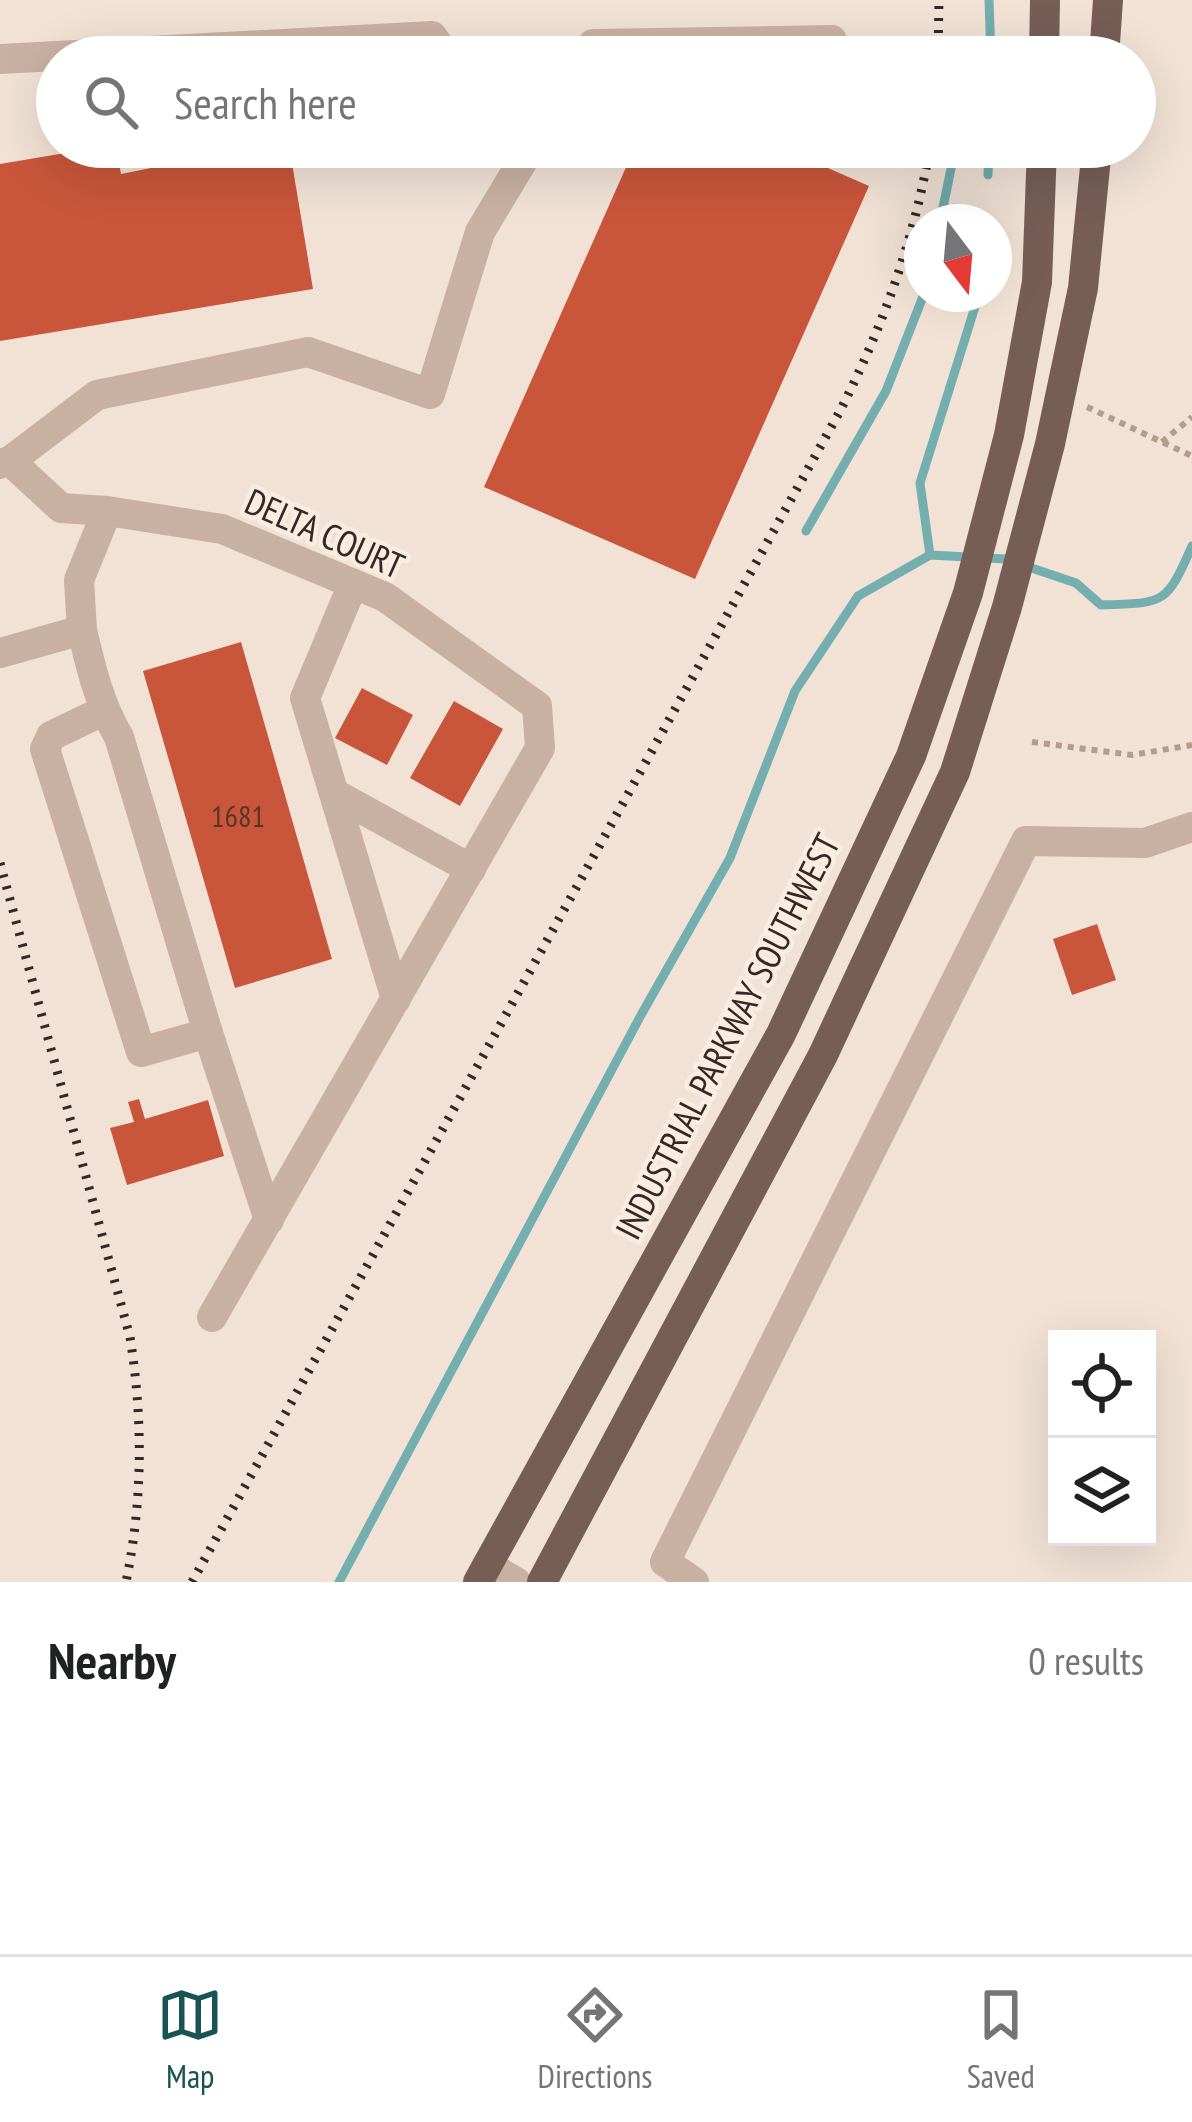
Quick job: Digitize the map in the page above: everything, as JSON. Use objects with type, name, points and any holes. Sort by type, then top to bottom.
[{"type":"main road","points":[[1044,36],[1045,0]]},
{"type":"main road","points":[[1105,36],[1108,0]]},
{"type":"main road","name":"INDUSTRIAL PARKWAY SOUTHWEST","points":[[482,1574],[781,1034],[911,755],[968,593],[1009,435],[1037,282],[1041,168]]},
{"type":"main road","points":[[542,1582],[823,1055],[955,772],[1007,607],[1050,444],[1083,288],[1094,168]]},
{"type":"street","points":[[0,59],[36,57]]},
{"type":"street","points":[[5,463],[97,395],[308,352],[430,394],[480,232],[514,168]]},
{"type":"street","name":"DELTA COURT","points":[[5,463],[61,508],[222,529],[385,597],[537,706],[540,748],[471,869]]},
{"type":"street","points":[[107,511],[79,580],[82,630],[268,1220]]},
{"type":"street","points":[[353,584],[305,698],[396,999]]},
{"type":"street","points":[[0,653],[82,630]]},
{"type":"street","points":[[104,711],[51,736],[45,749],[141,1052],[208,1033]]},
{"type":"street","points":[[212,1317],[471,869],[334,794]]},
{"type":"street","points":[[694,1582],[665,1562],[1026,842],[1145,843],[1192,827]]},
{"type":"street","points":[[482,1574],[516,1582]]},
{"type":"path","points":[[1059,399],[1098,411],[1192,457]]},
{"type":"path","points":[[1162,442],[1192,417]]},
{"type":"path","points":[[1032,742],[1132,755],[1192,745]]},
{"type":"building","points":[[36,158],[36,168],[120,168],[121,174],[151,168],[293,168],[313,289],[0,341],[0,164]]},
{"type":"building","points":[[626,168],[828,168],[869,186],[695,579],[484,487]]},
{"type":"building","points":[[241,642],[332,959],[235,988],[143,671]]},
{"type":"building","points":[[362,688],[413,715],[387,765],[335,738]]},
{"type":"building","points":[[454,701],[503,729],[460,806],[410,778]]},
{"type":"building","points":[[1097,924],[1116,980],[1072,995],[1053,939]]},
{"type":"building","points":[[139,1099],[145,1119],[208,1100],[224,1156],[127,1185],[110,1128],[134,1122],[128,1102]]},
{"type":"waterway","points":[[989,0],[990,36]]},
{"type":"waterway","points":[[944,204],[951,168]]},
{"type":"waterway","points":[[988,168],[988,175]]},
{"type":"waterway","points":[[806,531],[886,391],[917,312]]},
{"type":"waterway","points":[[930,555],[920,483],[973,312]]},
{"type":"waterway","points":[[339,1582],[641,1015],[730,858],[795,691],[858,596],[930,555],[1005,559],[1076,583],[1101,605],[1139,603],[1169,590],[1192,546]]},
{"type":"railway","points":[[938,36],[939,0]]},
{"type":"railway","points":[[192,1582],[840,411],[895,282],[925,168]]},
{"type":"railway","points":[[0,863],[130,1337],[139,1460],[126,1582]]}]
